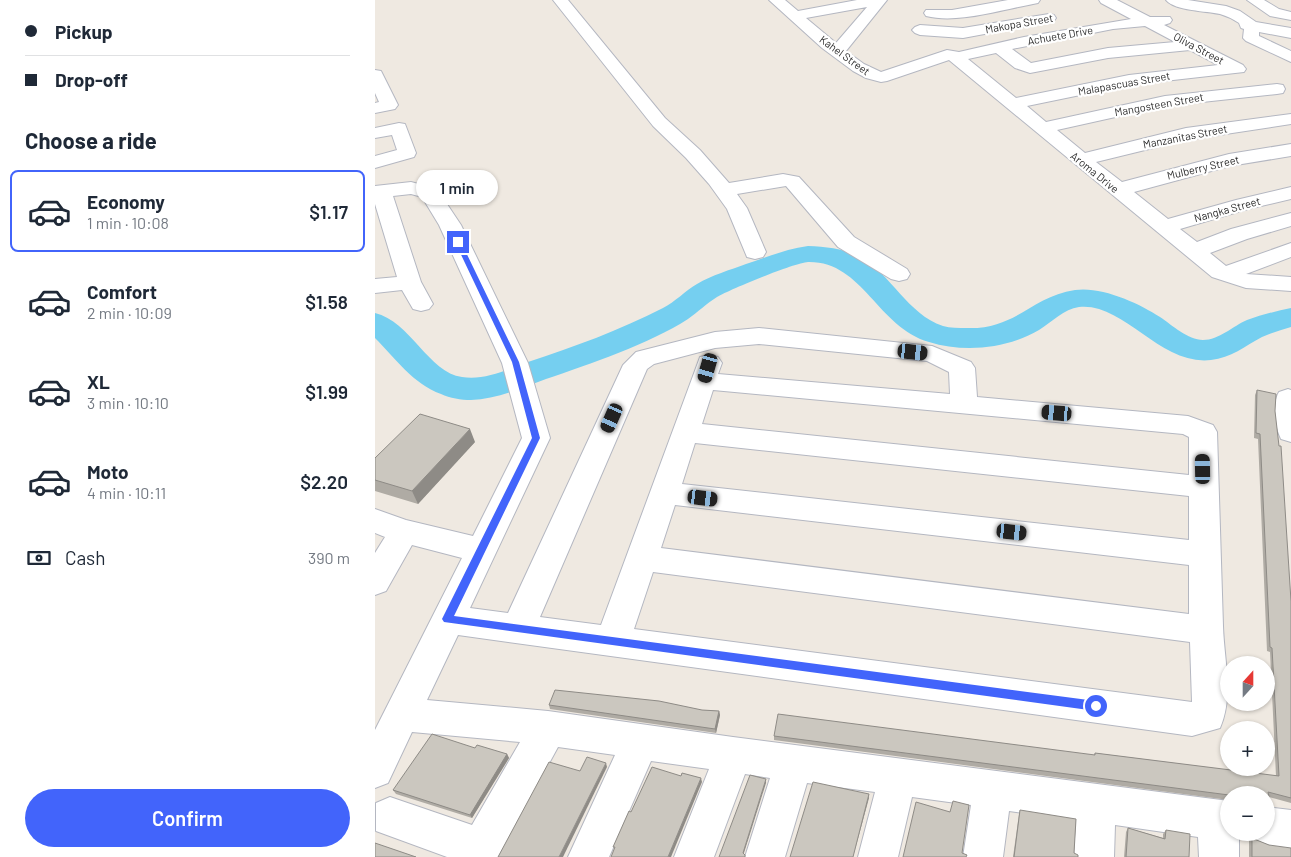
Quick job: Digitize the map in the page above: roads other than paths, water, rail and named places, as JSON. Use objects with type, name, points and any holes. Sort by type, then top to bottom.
[{"type":"street","points":[[559,0],[659,122],[693,154],[723,190],[737,208],[755,252]]},
{"type":"street","name":"Kahel Street","points":[[779,0],[837,52],[876,77],[886,76],[923,63],[958,58]]},
{"type":"street","points":[[795,16],[880,0]]},
{"type":"street","points":[[837,52],[880,0]]},
{"type":"street","points":[[923,63],[913,42],[939,0]]},
{"type":"street","points":[[931,13],[952,14],[1033,0]]},
{"type":"street","points":[[1173,0],[1201,8],[1228,10],[1247,20],[1252,28],[1251,38],[1291,57]]},
{"type":"street","points":[[1254,0],[1275,13],[1291,16]]},
{"type":"street","name":"Oliva Street","points":[[1107,5],[1160,19],[1193,45],[1284,93]]},
{"type":"street","name":"Makopa Street","points":[[913,42],[1059,16]]},
{"type":"street","points":[[1160,19],[1252,28],[1291,35]]},
{"type":"street","name":"Achuete Drive","points":[[958,58],[1096,34],[1160,19]]},
{"type":"street","points":[[1002,50],[1021,65],[1030,68],[1108,53],[1193,45]]},
{"type":"street","name":"Aroma Drive","points":[[958,58],[1117,190],[1194,251],[1233,277]]},
{"type":"street","name":"Malapascuas Street","points":[[1012,104],[1129,80],[1237,68]]},
{"type":"street","points":[[375,108],[389,105],[377,82]]},
{"type":"street","name":"Mangosteen Street","points":[[1042,128],[1165,101],[1227,93],[1284,93]]},
{"type":"street","name":"Manzanitas Street","points":[[1080,160],[1186,134],[1291,119]]},
{"type":"street","points":[[375,133],[399,128],[407,154],[375,162]]},
{"type":"street","name":"Mulberry Street","points":[[1117,190],[1229,160],[1291,150]]},
{"type":"street","points":[[723,190],[783,180],[792,181],[846,242],[899,274]]},
{"type":"street","points":[[375,770],[536,438],[519,377],[450,225],[431,193],[411,188],[378,192],[410,282],[421,304]]},
{"type":"street","name":"Nangka Street","points":[[1164,227],[1243,204],[1291,193]]},
{"type":"street","points":[[1194,251],[1239,234],[1291,219]]},
{"type":"street","points":[[1233,277],[1291,250]]},
{"type":"street","points":[[1233,277],[1257,283],[1291,284]]},
{"type":"street","points":[[375,286],[410,282]]},
{"type":"street","points":[[518,628],[636,365],[645,358],[715,340],[759,336],[932,354],[962,368],[964,405]]},
{"type":"street","points":[[613,640],[704,381],[715,340]]},
{"type":"street","points":[[447,619],[1192,719],[1207,716],[1210,700],[1206,630],[1203,432],[1188,425],[704,381]]},
{"type":"street","points":[[1288,398],[1291,432]]},
{"type":"street","points":[[686,432],[1204,488]]},
{"type":"street","points":[[665,493],[1205,554]]},
{"type":"street","points":[[375,582],[389,526],[481,550]]},
{"type":"street","points":[[642,558],[1206,630]]},
{"type":"street","points":[[402,714],[548,728],[733,755],[1096,802],[1220,833]]},
{"type":"street","points":[[390,817],[478,853],[548,728]]},
{"type":"street","points":[[588,857],[641,741]]},
{"type":"street","points":[[694,857],[733,755]]},
{"type":"street","points":[[765,857],[794,763]]},
{"type":"street","points":[[878,857],[898,776]]},
{"type":"street","points":[[983,857],[993,789]]},
{"type":"street","points":[[1094,857],[1096,802]]},
{"type":"street","points":[[1275,828],[1291,830]]},
{"type":"waterway","points":[[375,322],[432,376],[454,387],[472,389],[508,381],[600,348],[673,315],[716,286],[786,259],[808,254],[831,256],[850,263],[865,274],[904,316],[919,328],[948,337],[979,338],[1000,335],[1027,324],[1058,304],[1084,298],[1098,300],[1129,312],[1174,341],[1192,349],[1201,350],[1217,349],[1266,324],[1291,317]]}]
